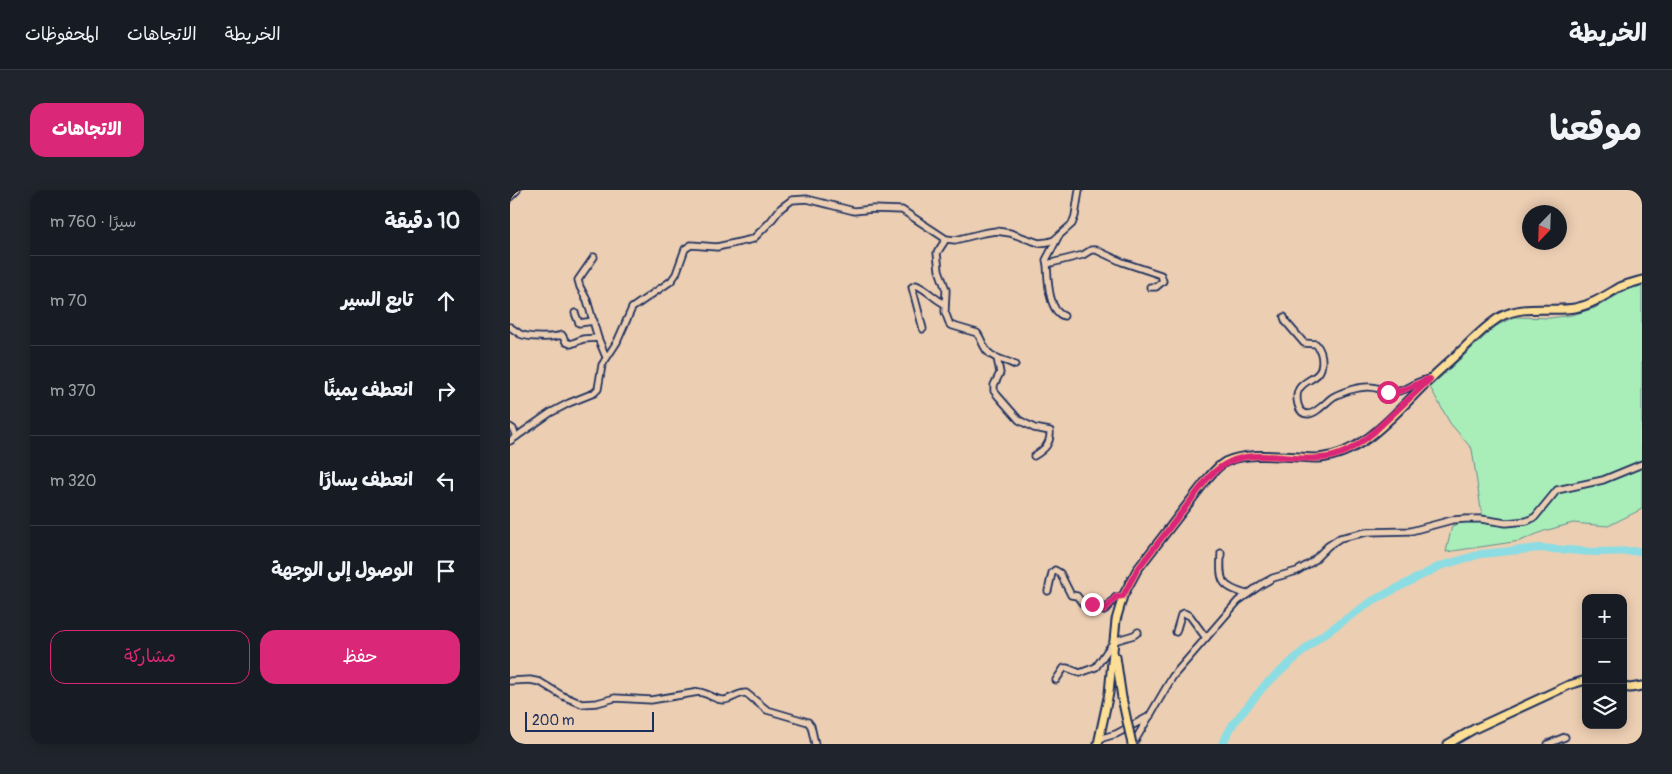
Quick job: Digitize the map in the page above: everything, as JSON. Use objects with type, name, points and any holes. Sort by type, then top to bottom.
[{"type":"main road","points":[[1099,741],[1109,693],[1116,620],[1123,596],[1137,570],[1208,478],[1221,465],[1232,460],[1248,457],[1319,458],[1339,454],[1364,441],[1488,326],[1503,316],[1525,310],[1577,308],[1599,300],[1627,284],[1642,280]]},
{"type":"main road","points":[[1114,644],[1122,698],[1133,744]]},
{"type":"main road","points":[[1448,744],[1474,729],[1569,685],[1582,681]]},
{"type":"main road","points":[[1627,687],[1642,686]]},
{"type":"street","points":[[510,197],[517,190]]},
{"type":"street","points":[[510,441],[550,413],[598,390],[602,365],[617,342],[632,308],[671,281],[676,274],[685,249],[691,245],[716,247],[753,239],[781,208],[792,200],[807,199],[854,211],[902,210],[946,239],[955,240],[996,231],[1010,233],[1039,243],[1048,242],[1072,224],[1079,190]]},
{"type":"street","points":[[1059,235],[1046,260],[1049,291],[1056,310],[1064,316]]},
{"type":"street","points":[[946,239],[937,253],[939,270],[946,290],[945,312],[950,325],[976,333],[990,354],[1015,365]]},
{"type":"street","points":[[1047,264],[1096,250],[1122,262],[1161,275],[1163,281],[1150,287]]},
{"type":"street","points":[[594,257],[578,280],[588,300],[598,338],[606,358]]},
{"type":"street","points":[[923,329],[912,287],[916,285],[927,290],[945,304]]},
{"type":"street","points":[[575,314],[579,322],[594,321]]},
{"type":"street","points":[[1284,317],[1304,343],[1316,344],[1319,347],[1322,358],[1322,368],[1319,373],[1298,390],[1299,408],[1302,412],[1308,414],[1335,396],[1352,389],[1375,387],[1388,392],[1401,391],[1420,381],[1430,379]]},
{"type":"street","points":[[510,327],[526,336],[556,337],[562,335],[566,342],[571,344],[583,339],[598,338]]},
{"type":"street","points":[[997,358],[1000,373],[994,385],[994,391],[1020,420],[1034,428],[1050,431],[1048,444],[1034,456]]},
{"type":"street","points":[[510,427],[513,429],[516,437]]},
{"type":"street","points":[[1133,744],[1173,676],[1238,601],[1273,578],[1297,571],[1312,562],[1328,546],[1340,538],[1368,532],[1411,532],[1435,524],[1459,520],[1481,519],[1506,523],[1526,521],[1535,516],[1557,490],[1603,480],[1642,464]]},
{"type":"street","points":[[1221,552],[1223,582],[1228,588],[1246,594]]},
{"type":"street","points":[[1048,591],[1054,570],[1060,573],[1071,595],[1077,596],[1083,604],[1094,604],[1104,611],[1116,597],[1123,596]]},
{"type":"street","points":[[1176,632],[1181,615],[1184,613],[1190,616],[1206,638]]},
{"type":"street","points":[[1056,680],[1064,668],[1080,672],[1096,667],[1114,644],[1138,632]]},
{"type":"street","points":[[510,681],[530,680],[540,682],[562,696],[582,704],[597,703],[616,698],[651,700],[699,692],[707,693],[719,700],[725,700],[739,693],[746,693],[767,710],[808,722],[811,726],[815,744]]},
{"type":"street","points":[[1099,741],[1150,716]]},
{"type":"street","points":[[1548,744],[1565,737]]},
{"type":"green space","points":[[1642,286],[1642,509],[1608,526],[1573,523],[1544,531],[1520,541],[1446,552],[1452,526],[1482,516],[1472,449],[1450,423],[1430,387],[1496,326],[1514,317],[1550,318],[1572,315],[1595,308],[1628,289]]},
{"type":"waterway","points":[[1222,744],[1233,724],[1265,685],[1317,639],[1372,601],[1440,566],[1481,554],[1539,548],[1594,552],[1642,551]]},
{"type":"route","points":[[1092,604],[1104,611],[1116,597],[1123,596],[1129,582],[1163,534],[1208,478],[1221,465],[1232,460],[1248,457],[1319,458],[1346,452],[1364,441],[1385,423],[1430,379],[1420,381],[1401,391],[1388,392]]}]
